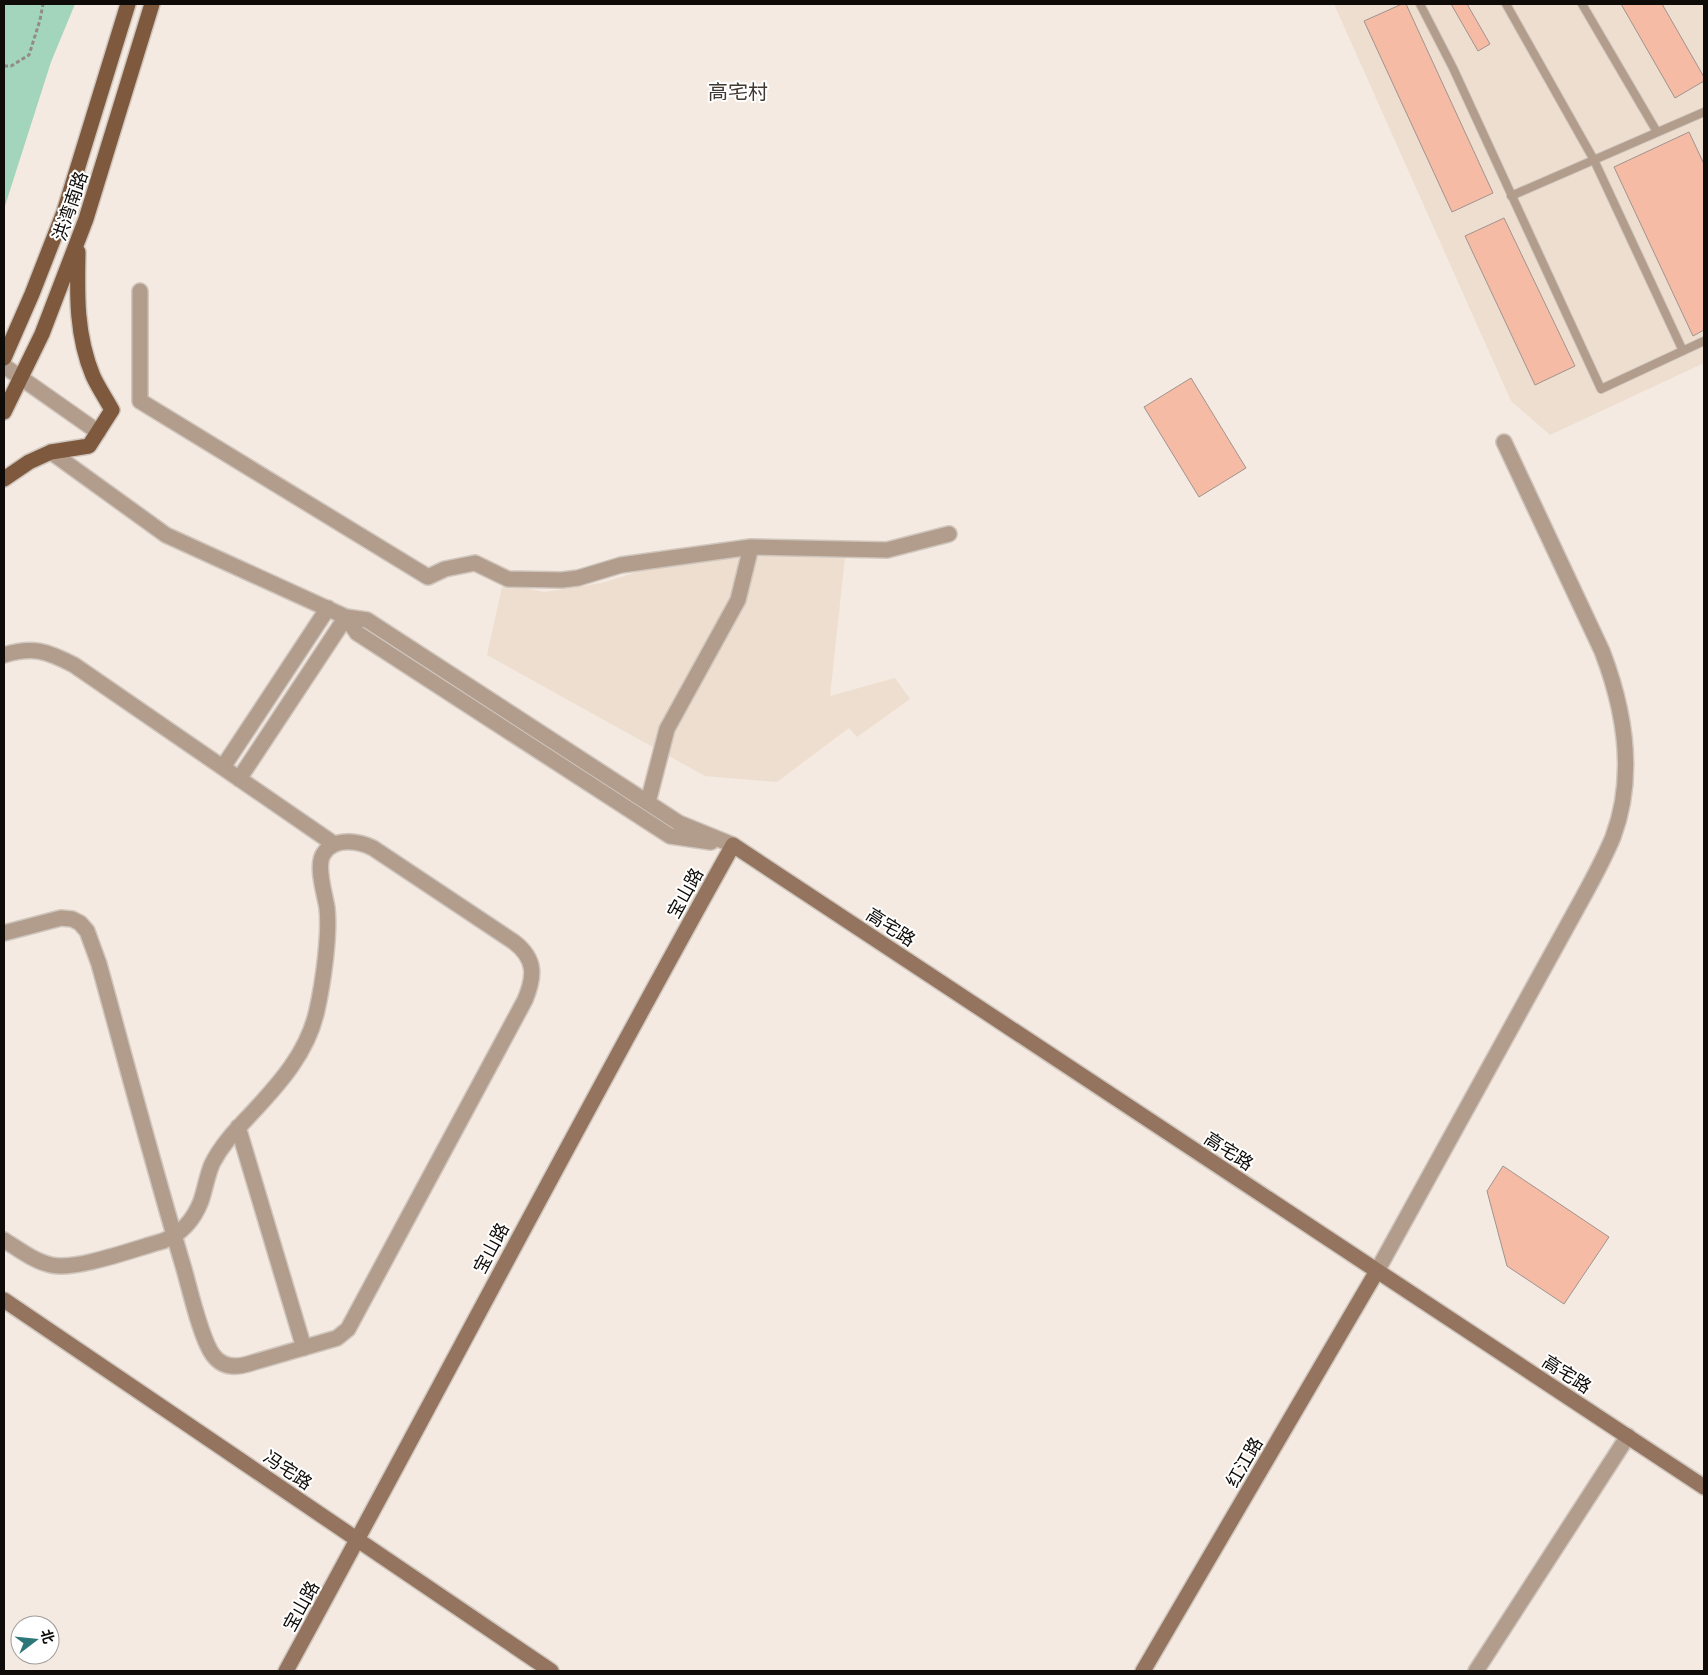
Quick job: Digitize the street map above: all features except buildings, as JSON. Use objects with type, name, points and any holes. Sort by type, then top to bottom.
[{"type":"main road","name":"洪湾南路","points":[[4,358],[32,294],[64,212],[128,4]]},
{"type":"main road","name":"洪湾南路","points":[[4,412],[45,327],[78,241],[95,193],[152,4]]},
{"type":"main road","points":[[4,479],[29,462],[52,452],[89,446],[112,410],[93,377],[84,347],[77,309],[78,241]]},
{"type":"street","points":[[140,291],[140,401],[428,577],[445,569],[475,563],[508,578],[562,580],[578,578],[621,566],[751,547],[887,550],[949,534]]},
{"type":"street","points":[[4,366],[98,432]]},
{"type":"street","points":[[1377,1272],[1602,860],[1617,823],[1623,790],[1626,752],[1624,729],[1620,707],[1609,670],[1602,651],[1504,442]]},
{"type":"street","points":[[52,452],[166,535],[346,617],[367,620],[679,823],[733,845]]},
{"type":"street","points":[[648,802],[667,729],[738,600],[751,547]]},
{"type":"street","points":[[223,767],[328,608]]},
{"type":"street","points":[[239,779],[346,617]]},
{"type":"street","points":[[346,617],[357,633],[670,836],[733,845]]},
{"type":"street","points":[[4,655],[28,649],[42,651],[74,665],[334,844]]},
{"type":"street","points":[[4,934],[61,918],[72,919],[80,923],[87,931],[99,964],[174,1236],[204,1335],[210,1350],[218,1360],[229,1366],[240,1366],[337,1338],[348,1329],[525,1000],[532,979],[531,963],[528,955],[514,942],[373,848],[356,842],[334,844],[323,854],[321,861],[320,871],[327,911],[327,924],[322,984],[312,1029],[305,1046],[294,1063],[264,1100],[238,1127],[216,1156],[208,1173],[201,1201],[181,1231],[174,1236],[83,1263],[62,1266],[45,1263],[4,1240]]},
{"type":"street","name":"高宅路","points":[[733,845],[1704,1487]]},
{"type":"street","name":"宝山路","points":[[286,1671],[358,1540],[512,1249],[733,845]]},
{"type":"street","points":[[238,1127],[304,1348]]},
{"type":"street","name":"红江路","points":[[1143,1671],[1377,1272]]},
{"type":"street","name":"冯宅路","points":[[4,1300],[551,1671]]},
{"type":"street","points":[[1476,1671],[1628,1436]]},
{"type":"lane","points":[[1420,4],[1453,68],[1601,389],[1704,342]]},
{"type":"lane","points":[[1506,4],[1594,160],[1683,351]]},
{"type":"lane","points":[[1582,4],[1656,132]]},
{"type":"lane","points":[[1511,196],[1704,112]]},
{"type":"path","points":[[4,66],[11,66],[29,54],[43,4]]},
{"type":"shaded area","points":[[1334,4],[1704,4],[1704,363],[1550,435],[1511,401]]},
{"type":"shaded area","points":[[842,551],[845,557],[830,696],[895,678],[910,699],[857,737],[849,728],[777,782],[705,776],[487,655],[503,583],[544,592],[602,583],[646,569],[707,555]]},
{"type":"green space","points":[[4,4],[75,4],[51,62],[4,209]]},
{"type":"district","name":"高宅村","points":[[738,92]]}]
